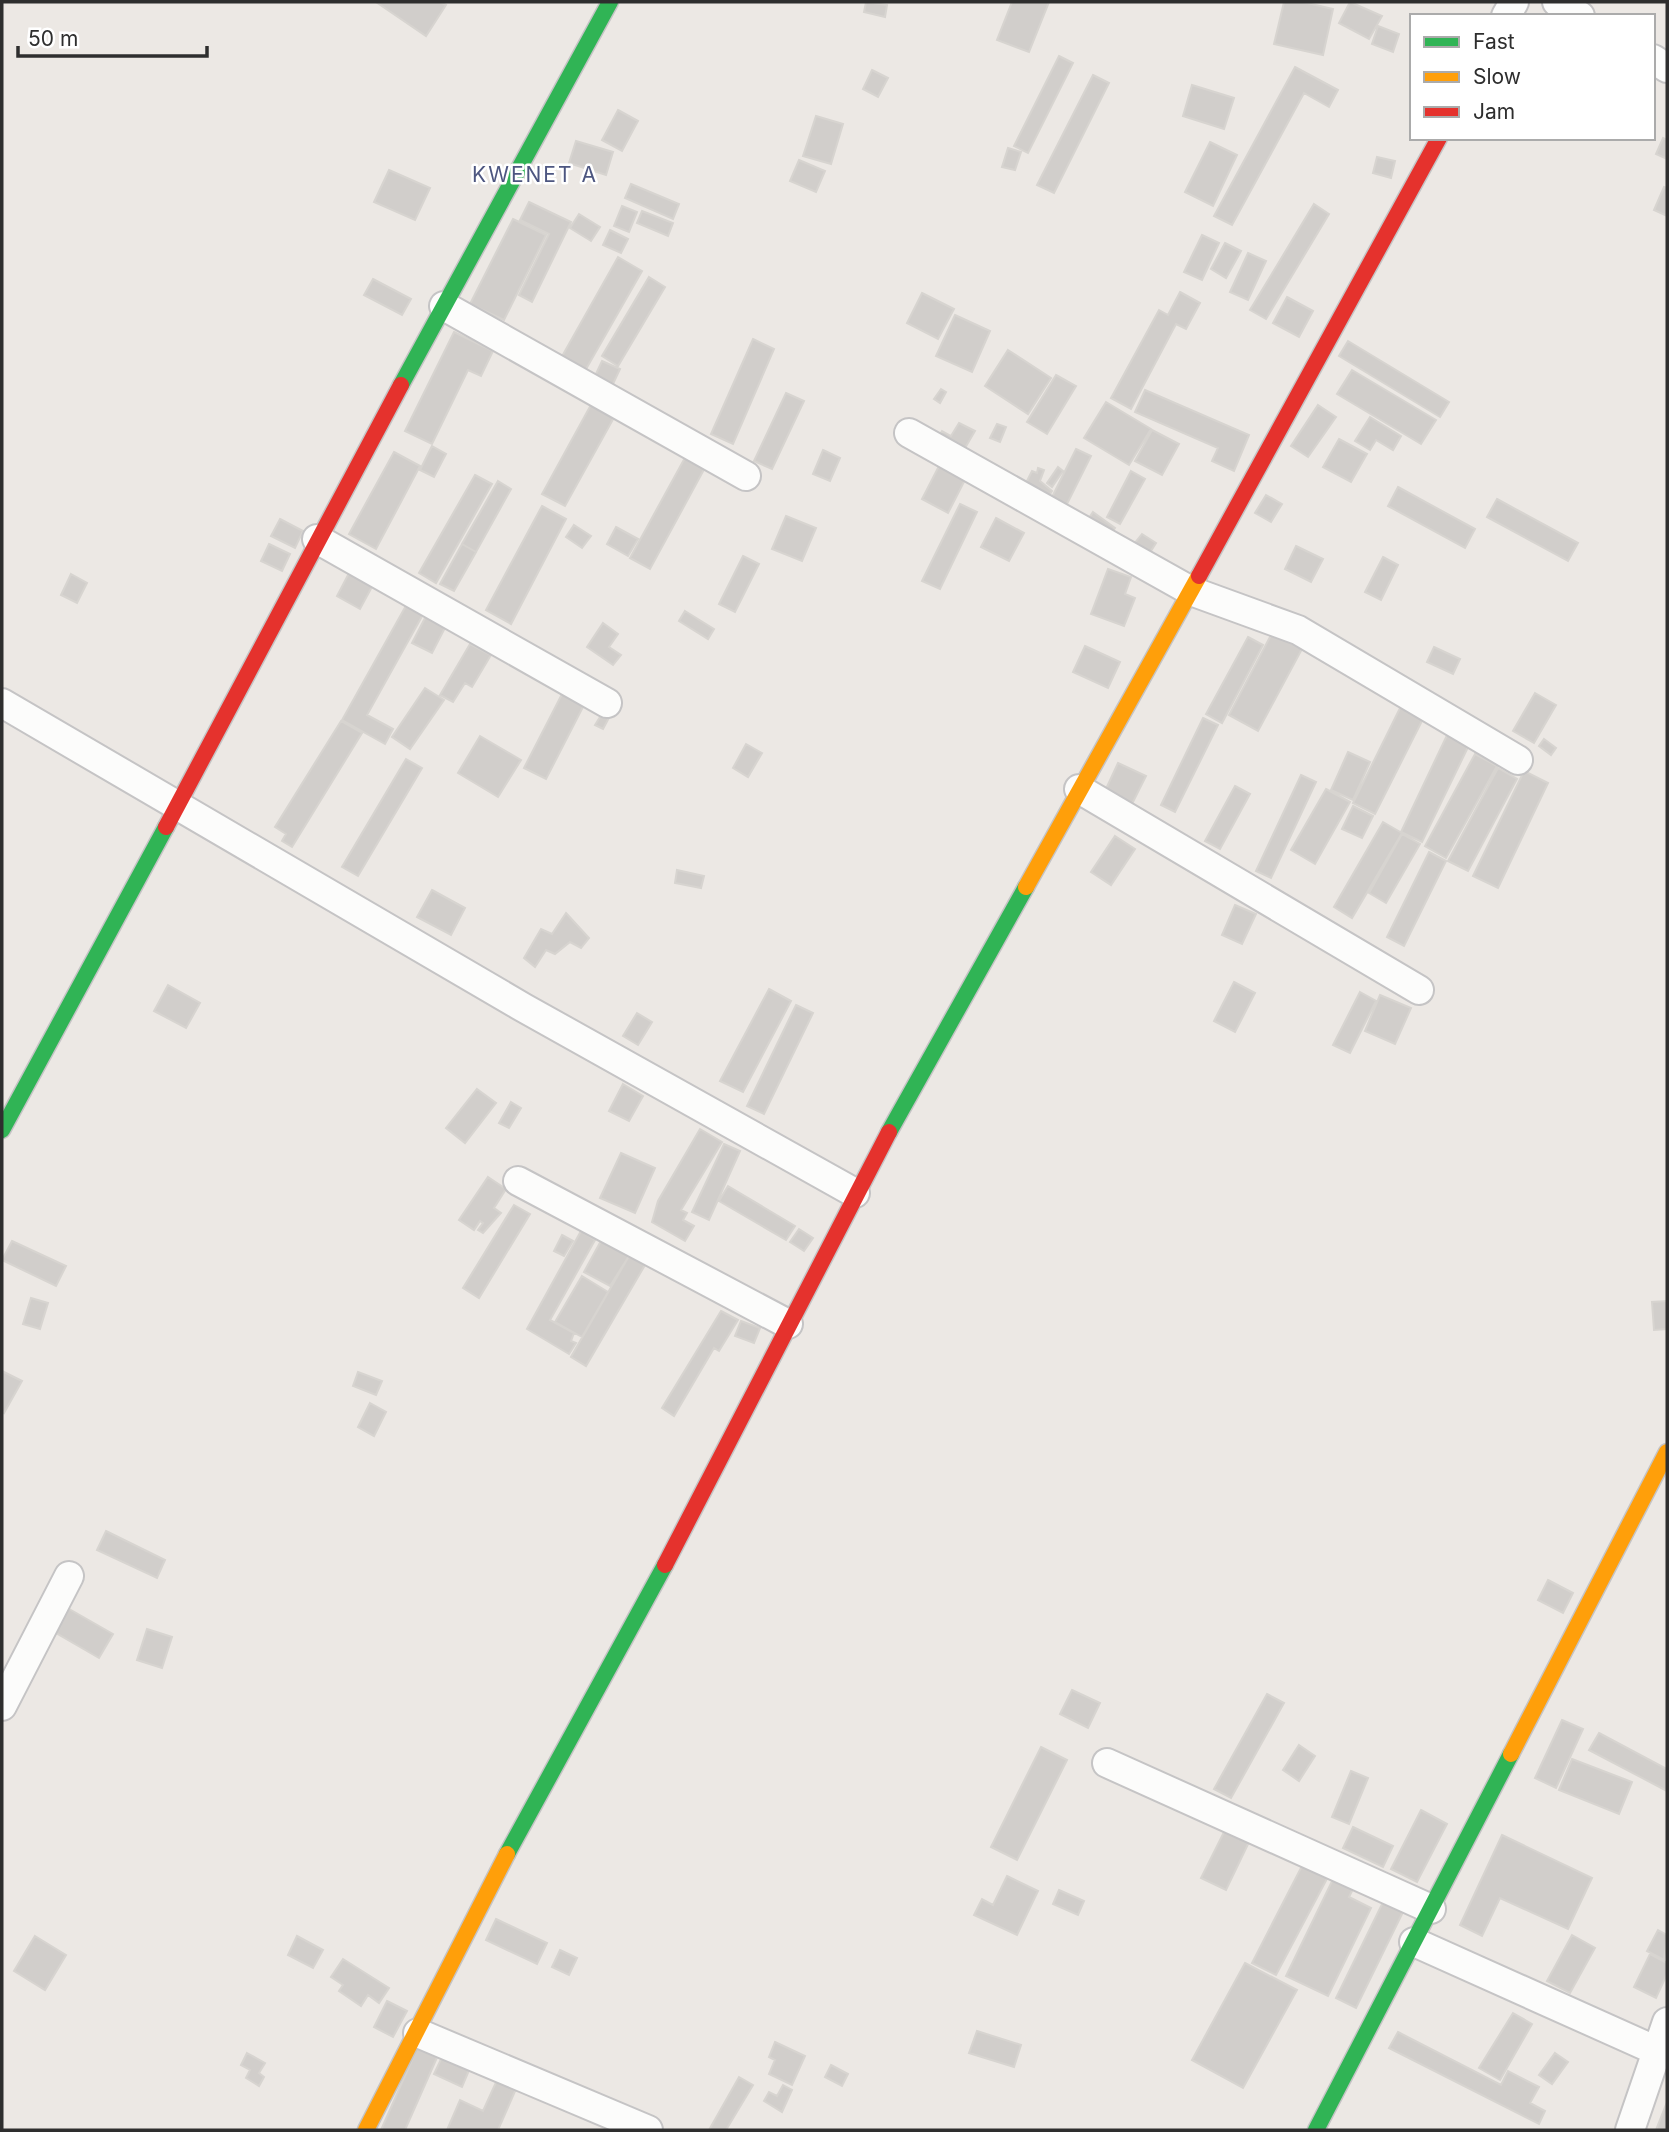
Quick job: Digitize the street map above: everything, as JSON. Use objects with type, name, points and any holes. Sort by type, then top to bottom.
[{"type":"street","points":[[2,1130],[178,805],[317,538],[610,2]]},
{"type":"street","points":[[1557,2],[1577,14]]},
{"type":"street","points":[[366,2130],[418,2033],[476,1911],[708,1486],[855,1193],[1191,592],[1438,140]]},
{"type":"street","points":[[443,306],[746,477]]},
{"type":"street","points":[[909,433],[1191,592],[1298,630],[1518,760]]},
{"type":"street","points":[[317,538],[607,703]]},
{"type":"street","points":[[2,703],[524,1008],[855,1193]]},
{"type":"street","points":[[1079,789],[1419,990]]},
{"type":"street","points":[[518,1181],[788,1324]]},
{"type":"street","points":[[1316,2130],[1667,1452]]},
{"type":"street","points":[[2,1706],[69,1576]]},
{"type":"street","points":[[1107,1763],[1431,1909]]},
{"type":"street","points":[[1414,1942],[1657,2051]]},
{"type":"street","points":[[1630,2130],[1667,2022]]},
{"type":"street","points":[[418,2033],[648,2130]]},
{"type":"building","points":[[376,2],[440,2],[446,5],[426,36]]},
{"type":"building","points":[[866,2],[887,5],[885,17],[864,12]]},
{"type":"building","points":[[1012,2],[1049,2],[1029,52],[997,40]]},
{"type":"building","points":[[1284,2],[1303,2],[1333,9],[1323,55],[1274,44]]},
{"type":"building","points":[[1350,2],[1382,16],[1369,39],[1339,23]]},
{"type":"building","points":[[1378,26],[1399,34],[1393,52],[1372,44]]},
{"type":"building","points":[[1059,56],[1073,63],[1028,153],[1014,146]]},
{"type":"building","points":[[1295,67],[1338,90],[1329,107],[1304,93],[1232,225],[1214,216]]},
{"type":"building","points":[[872,70],[888,78],[878,97],[863,89]]},
{"type":"building","points":[[1093,75],[1109,83],[1054,193],[1037,185]]},
{"type":"building","points":[[1192,85],[1234,98],[1224,129],[1183,116]]},
{"type":"building","points":[[618,110],[638,121],[622,151],[602,140]]},
{"type":"building","points":[[816,116],[843,124],[831,164],[803,156]]},
{"type":"building","points":[[1663,138],[1667,140],[1667,159],[1656,154]]},
{"type":"building","points":[[576,141],[613,152],[606,175],[569,163]]},
{"type":"building","points":[[1210,142],[1237,155],[1213,206],[1185,192]]},
{"type":"building","points":[[1008,148],[1021,152],[1015,170],[1002,167]]},
{"type":"building","points":[[1377,157],[1395,161],[1391,178],[1373,173]]},
{"type":"building","points":[[799,160],[825,171],[816,192],[790,181]]},
{"type":"building","points":[[389,170],[430,188],[415,220],[374,202]]},
{"type":"building","points":[[631,184],[679,204],[673,219],[625,198]]},
{"type":"building","points":[[1664,187],[1667,188],[1667,216],[1654,210]]},
{"type":"building","points":[[529,202],[571,222],[532,302],[519,295],[549,234],[520,220]]},
{"type":"building","points":[[1314,204],[1329,214],[1266,319],[1250,310]]},
{"type":"building","points":[[622,206],[637,212],[629,232],[614,226]]},
{"type":"building","points":[[642,211],[673,223],[668,236],[637,223]]},
{"type":"building","points":[[579,214],[600,227],[591,241],[570,228]]},
{"type":"building","points":[[513,219],[546,235],[504,320],[470,304]]},
{"type":"building","points":[[610,230],[628,239],[621,253],[603,245]]},
{"type":"building","points":[[1202,235],[1219,243],[1202,280],[1184,272]]},
{"type":"building","points":[[1225,243],[1241,251],[1226,278],[1211,269]]},
{"type":"building","points":[[1248,253],[1266,261],[1248,300],[1230,292]]},
{"type":"building","points":[[618,257],[642,271],[585,371],[561,358]]},
{"type":"building","points":[[649,277],[665,287],[618,366],[602,356]]},
{"type":"building","points":[[373,279],[411,299],[402,315],[364,295]]},
{"type":"building","points":[[1180,292],[1200,303],[1186,329],[1176,324],[1131,409],[1111,398],[1159,310],[1168,315]]},
{"type":"building","points":[[922,293],[954,309],[938,339],[907,323]]},
{"type":"building","points":[[1287,297],[1313,311],[1299,337],[1273,323]]},
{"type":"building","points":[[955,315],[990,331],[972,372],[936,356]]},
{"type":"building","points":[[454,332],[493,351],[481,376],[468,370],[432,444],[405,431]]},
{"type":"building","points":[[753,339],[774,349],[733,444],[711,434]]},
{"type":"building","points":[[1348,341],[1449,402],[1440,417],[1339,356]]},
{"type":"building","points":[[1008,350],[1051,378],[1028,414],[985,386]]},
{"type":"building","points":[[602,361],[620,369],[613,384],[595,376]]},
{"type":"building","points":[[1352,370],[1436,420],[1421,444],[1337,394]]},
{"type":"building","points":[[1056,375],[1076,386],[1047,434],[1027,422]]},
{"type":"building","points":[[941,389],[946,392],[940,403],[934,399]]},
{"type":"building","points":[[1145,390],[1249,435],[1234,471],[1212,461],[1218,448],[1135,412]]},
{"type":"building","points":[[786,393],[804,401],[772,469],[754,461]]},
{"type":"building","points":[[593,401],[616,414],[565,506],[542,494]]},
{"type":"building","points":[[1106,402],[1151,429],[1129,465],[1084,438]]},
{"type":"building","points":[[1318,405],[1336,417],[1308,457],[1291,446]]},
{"type":"building","points":[[1370,417],[1401,436],[1393,450],[1376,440],[1370,450],[1355,441]]},
{"type":"building","points":[[959,423],[975,431],[961,455],[936,441],[942,431],[951,436]]},
{"type":"building","points":[[997,424],[1006,427],[1000,442],[990,438]]},
{"type":"building","points":[[1152,430],[1179,444],[1162,475],[1135,461]]},
{"type":"building","points":[[1339,439],[1367,454],[1351,482],[1323,467]]},
{"type":"building","points":[[432,446],[446,454],[434,477],[420,470]]},
{"type":"building","points":[[1076,449],[1091,456],[1065,508],[1050,501]]},
{"type":"building","points":[[823,450],[840,458],[830,481],[813,474]]},
{"type":"building","points":[[394,452],[420,466],[376,549],[349,534]]},
{"type":"building","points":[[687,454],[707,464],[650,569],[630,558]]},
{"type":"building","points":[[941,462],[967,476],[948,513],[922,499]]},
{"type":"building","points":[[1058,467],[1063,471],[1052,487],[1047,483]]},
{"type":"building","points":[[1038,468],[1044,470],[1040,481],[1052,491],[1047,499],[1025,485],[1032,471],[1037,473]]},
{"type":"building","points":[[1131,471],[1145,479],[1120,524],[1107,517]]},
{"type":"building","points":[[475,475],[492,484],[436,583],[419,573]]},
{"type":"building","points":[[498,481],[511,489],[476,552],[462,544]]},
{"type":"building","points":[[1398,487],[1475,529],[1465,548],[1388,506]]},
{"type":"building","points":[[1266,495],[1282,504],[1271,522],[1255,513]]},
{"type":"building","points":[[1497,499],[1578,543],[1568,561],[1487,517]]},
{"type":"building","points":[[960,504],[977,512],[940,589],[922,581]]},
{"type":"building","points":[[542,506],[566,519],[511,624],[486,610]]},
{"type":"building","points":[[1093,512],[1115,528],[1109,536],[1087,521]]},
{"type":"building","points":[[786,516],[816,528],[802,561],[772,549]]},
{"type":"building","points":[[996,518],[1024,533],[1009,561],[981,547]]},
{"type":"building","points":[[280,519],[303,531],[295,548],[271,536]]},
{"type":"building","points":[[574,525],[591,536],[582,548],[566,537]]},
{"type":"building","points":[[616,527],[638,539],[628,556],[607,544]]},
{"type":"building","points":[[1142,534],[1156,543],[1149,554],[1134,544]]},
{"type":"building","points":[[269,544],[290,554],[282,571],[261,561]]},
{"type":"building","points":[[462,544],[476,552],[454,591],[440,584]]},
{"type":"building","points":[[1296,546],[1323,559],[1311,582],[1285,569]]},
{"type":"building","points":[[743,556],[759,564],[735,612],[719,604]]},
{"type":"building","points":[[1383,557],[1398,565],[1381,600],[1365,592]]},
{"type":"building","points":[[1108,569],[1131,577],[1125,594],[1135,598],[1124,626],[1091,614]]},
{"type":"building","points":[[349,573],[373,585],[360,609],[337,596]]},
{"type":"building","points":[[71,574],[87,583],[77,603],[61,595]]},
{"type":"building","points":[[408,602],[425,611],[367,715],[393,729],[385,744],[342,720]]},
{"type":"building","points":[[685,611],[714,629],[708,639],[679,621]]},
{"type":"building","points":[[428,612],[448,622],[432,653],[412,643]]},
{"type":"building","points":[[603,623],[618,634],[609,647],[621,655],[613,665],[587,647]]},
{"type":"building","points":[[1272,633],[1302,649],[1258,731],[1229,715]]},
{"type":"building","points":[[1248,637],[1263,645],[1222,723],[1206,714]]},
{"type":"building","points":[[470,644],[491,655],[472,687],[465,683],[453,702],[440,695]]},
{"type":"building","points":[[1085,646],[1120,662],[1108,688],[1073,672]]},
{"type":"building","points":[[1434,647],[1460,659],[1453,674],[1427,662]]},
{"type":"building","points":[[425,688],[444,700],[410,749],[392,737]]},
{"type":"building","points":[[1535,693],[1556,705],[1534,743],[1513,731]]},
{"type":"building","points":[[562,694],[584,705],[546,779],[524,768]]},
{"type":"building","points":[[1402,704],[1425,715],[1375,814],[1353,803]]},
{"type":"building","points":[[603,712],[610,716],[603,729],[595,725]]},
{"type":"building","points":[[1203,718],[1218,725],[1175,812],[1161,805]]},
{"type":"building","points":[[341,721],[362,733],[292,847],[282,841],[286,834],[275,827]]},
{"type":"building","points":[[1449,731],[1471,741],[1422,842],[1401,832]]},
{"type":"building","points":[[480,736],[521,760],[498,797],[458,773]]},
{"type":"building","points":[[1544,739],[1556,748],[1551,755],[1539,746]]},
{"type":"building","points":[[746,744],[762,753],[748,777],[733,768]]},
{"type":"building","points":[[1348,752],[1370,762],[1353,800],[1331,790]]},
{"type":"building","points":[[1475,754],[1497,766],[1446,858],[1425,846]]},
{"type":"building","points":[[406,759],[422,768],[358,876],[342,867]]},
{"type":"building","points":[[1118,763],[1146,776],[1132,804],[1105,791]]},
{"type":"building","points":[[1498,768],[1517,779],[1468,871],[1448,861]]},
{"type":"building","points":[[1524,771],[1548,783],[1498,888],[1473,876]]},
{"type":"building","points":[[1301,775],[1316,782],[1271,878],[1256,871]]},
{"type":"building","points":[[1235,786],[1250,794],[1220,849],[1205,841]]},
{"type":"building","points":[[1326,789],[1350,802],[1315,864],[1291,850]]},
{"type":"building","points":[[1353,806],[1373,816],[1362,838],[1342,829]]},
{"type":"building","points":[[1383,822],[1402,833],[1352,918],[1334,907]]},
{"type":"building","points":[[1402,834],[1420,844],[1386,903],[1369,893]]},
{"type":"building","points":[[1115,836],[1135,849],[1111,885],[1091,872]]},
{"type":"building","points":[[1429,852],[1446,861],[1404,946],[1387,937]]},
{"type":"building","points":[[677,870],[704,876],[701,888],[675,883]]},
{"type":"building","points":[[432,890],[465,908],[451,935],[417,917]]},
{"type":"building","points":[[1235,905],[1256,914],[1242,944],[1222,935]]},
{"type":"building","points":[[566,913],[589,938],[581,948],[570,942],[555,954],[546,950],[535,967],[524,958],[541,929],[552,934]]},
{"type":"building","points":[[1234,982],[1255,993],[1235,1032],[1214,1021]]},
{"type":"building","points":[[168,985],[200,1003],[186,1028],[154,1011]]},
{"type":"building","points":[[769,989],[791,1001],[743,1092],[720,1081]]},
{"type":"building","points":[[1360,992],[1376,1001],[1350,1053],[1333,1045]]},
{"type":"building","points":[[1380,995],[1411,1008],[1395,1044],[1365,1031]]},
{"type":"building","points":[[796,1005],[813,1013],[764,1114],[747,1106]]},
{"type":"building","points":[[637,1013],[652,1022],[638,1045],[623,1036]]},
{"type":"building","points":[[623,1084],[643,1096],[629,1121],[609,1111]]},
{"type":"building","points":[[477,1089],[496,1103],[465,1143],[446,1128]]},
{"type":"building","points":[[511,1102],[521,1108],[509,1128],[499,1123]]},
{"type":"building","points":[[700,1129],[722,1142],[681,1210],[687,1213],[683,1220],[694,1226],[685,1241],[652,1222],[658,1201]]},
{"type":"building","points":[[724,1144],[740,1151],[709,1220],[692,1212]]},
{"type":"building","points":[[621,1153],[655,1168],[635,1213],[600,1198]]},
{"type":"building","points":[[488,1177],[506,1189],[494,1208],[501,1213],[483,1233],[478,1230],[483,1223],[480,1221],[474,1230],[459,1220]]},
{"type":"building","points":[[728,1186],[795,1226],[786,1240],[719,1201]]},
{"type":"building","points":[[514,1205],[530,1214],[479,1298],[463,1288]]},
{"type":"building","points":[[799,1229],[813,1238],[804,1251],[790,1242]]},
{"type":"building","points":[[581,1231],[595,1240],[550,1320],[574,1333],[571,1341],[576,1343],[569,1354],[527,1329]]},
{"type":"building","points":[[562,1235],[573,1241],[564,1256],[554,1251]]},
{"type":"building","points":[[602,1239],[629,1256],[610,1286],[584,1272]]},
{"type":"building","points":[[12,1241],[66,1266],[56,1286],[2,1260]]},
{"type":"building","points":[[629,1256],[645,1265],[586,1366],[571,1357]]},
{"type":"building","points":[[582,1276],[608,1292],[582,1337],[555,1322]]},
{"type":"building","points":[[31,1298],[48,1303],[40,1329],[23,1324]]},
{"type":"building","points":[[1667,1301],[1667,1329],[1654,1330],[1652,1302]]},
{"type":"building","points":[[721,1311],[738,1320],[719,1351],[714,1348],[674,1416],[662,1408]]},
{"type":"building","points":[[741,1321],[760,1328],[754,1343],[735,1336]]},
{"type":"building","points":[[2,1371],[22,1381],[4,1413],[2,1411]]},
{"type":"building","points":[[358,1372],[382,1381],[376,1395],[353,1386]]},
{"type":"building","points":[[370,1403],[386,1412],[374,1436],[358,1427]]},
{"type":"building","points":[[106,1531],[165,1560],[157,1578],[97,1550]]},
{"type":"building","points":[[1548,1580],[1573,1593],[1563,1613],[1538,1600]]},
{"type":"building","points":[[64,1606],[113,1634],[99,1658],[51,1630]]},
{"type":"building","points":[[147,1629],[172,1637],[162,1668],[137,1660]]},
{"type":"building","points":[[1072,1690],[1100,1703],[1088,1728],[1060,1714]]},
{"type":"building","points":[[1267,1694],[1284,1703],[1231,1798],[1214,1789]]},
{"type":"building","points":[[1562,1720],[1583,1729],[1556,1788],[1535,1778]]},
{"type":"building","points":[[1599,1733],[1667,1769],[1667,1791],[1589,1750]]},
{"type":"building","points":[[1299,1745],[1315,1756],[1299,1781],[1283,1770]]},
{"type":"building","points":[[1041,1747],[1067,1760],[1017,1860],[991,1847]]},
{"type":"building","points":[[1572,1759],[1632,1782],[1619,1814],[1559,1790]]},
{"type":"building","points":[[1351,1771],[1368,1778],[1349,1824],[1332,1817]]},
{"type":"building","points":[[1421,1810],[1447,1824],[1417,1882],[1391,1869]]},
{"type":"building","points":[[1227,1826],[1251,1838],[1226,1890],[1201,1878]]},
{"type":"building","points":[[1353,1827],[1393,1846],[1383,1867],[1343,1848]]},
{"type":"building","points":[[1502,1835],[1592,1878],[1568,1929],[1500,1898],[1482,1936],[1460,1925]]},
{"type":"building","points":[[1304,1862],[1329,1875],[1276,1975],[1252,1963]]},
{"type":"building","points":[[1335,1875],[1355,1885],[1349,1897],[1371,1908],[1328,1996],[1286,1976]]},
{"type":"building","points":[[1007,1876],[1038,1891],[1017,1935],[974,1915],[982,1899],[993,1905]]},
{"type":"building","points":[[1059,1890],[1084,1901],[1078,1915],[1053,1904]]},
{"type":"building","points":[[1385,1898],[1405,1908],[1356,2008],[1336,1998]]},
{"type":"building","points":[[496,1919],[547,1943],[537,1964],[486,1940]]},
{"type":"building","points":[[1658,1930],[1667,1935],[1664,1960],[1647,1951]]},
{"type":"building","points":[[1572,1935],[1595,1948],[1570,1993],[1547,1981]]},
{"type":"building","points":[[35,1936],[66,1955],[45,1990],[14,1971]]},
{"type":"building","points":[[297,1936],[323,1950],[313,1968],[288,1955]]},
{"type":"building","points":[[560,1950],[577,1958],[569,1975],[552,1967]]},
{"type":"building","points":[[1650,1954],[1667,1963],[1667,1974],[1656,1998],[1634,1987]]},
{"type":"building","points":[[343,1959],[389,1988],[379,2003],[368,1995],[361,2006],[339,1991],[343,1985],[331,1977]]},
{"type":"building","points":[[1245,1963],[1297,1990],[1243,2088],[1192,2060]]},
{"type":"building","points":[[387,2001],[407,2011],[393,2037],[374,2027]]},
{"type":"building","points":[[1513,2013],[1532,2024],[1500,2080],[1479,2068]]},
{"type":"building","points":[[977,2031],[1021,2045],[1014,2067],[969,2053]]},
{"type":"building","points":[[1398,2032],[1501,2085],[1508,2071],[1539,2087],[1530,2103],[1545,2111],[1539,2124],[1389,2048]]},
{"type":"building","points":[[775,2042],[805,2056],[792,2085],[769,2074],[775,2060],[769,2057]]},
{"type":"building","points":[[419,2044],[439,2053],[405,2130],[381,2130]]},
{"type":"building","points":[[247,2053],[265,2063],[259,2073],[264,2077],[259,2086],[246,2078],[250,2070],[241,2065]]},
{"type":"building","points":[[1555,2053],[1568,2062],[1552,2084],[1539,2075]]},
{"type":"building","points":[[443,2055],[470,2068],[462,2087],[434,2074]]},
{"type":"building","points":[[831,2065],[848,2074],[842,2086],[825,2077]]},
{"type":"building","points":[[739,2077],[753,2085],[726,2130],[709,2130]]},
{"type":"building","points":[[497,2080],[516,2089],[498,2130],[447,2130],[460,2100],[483,2111]]},
{"type":"building","points":[[783,2085],[792,2090],[782,2112],[764,2101],[769,2092],[777,2096]]},
{"type":"building","points":[[1667,2102],[1667,2130],[1656,2130]]},
{"type":"traffic: fast","points":[[401,385],[610,2]]},
{"type":"traffic: fast","points":[[2,1130],[166,827]]},
{"type":"traffic: fast","points":[[889,1132],[1026,887]]},
{"type":"traffic: fast","points":[[507,1854],[665,1565]]},
{"type":"traffic: fast","points":[[1316,2130],[1511,1754]]},
{"type":"traffic: slow","points":[[1026,887],[1199,576]]},
{"type":"traffic: slow","points":[[1511,1754],[1667,1452]]},
{"type":"traffic: slow","points":[[366,2130],[507,1854]]},
{"type":"traffic: jam","points":[[1199,576],[1438,140]]},
{"type":"traffic: jam","points":[[166,827],[401,385]]},
{"type":"traffic: jam","points":[[665,1565],[889,1132]]},
{"type":"district","name":"KWENET A","points":[[535,174]]}]
